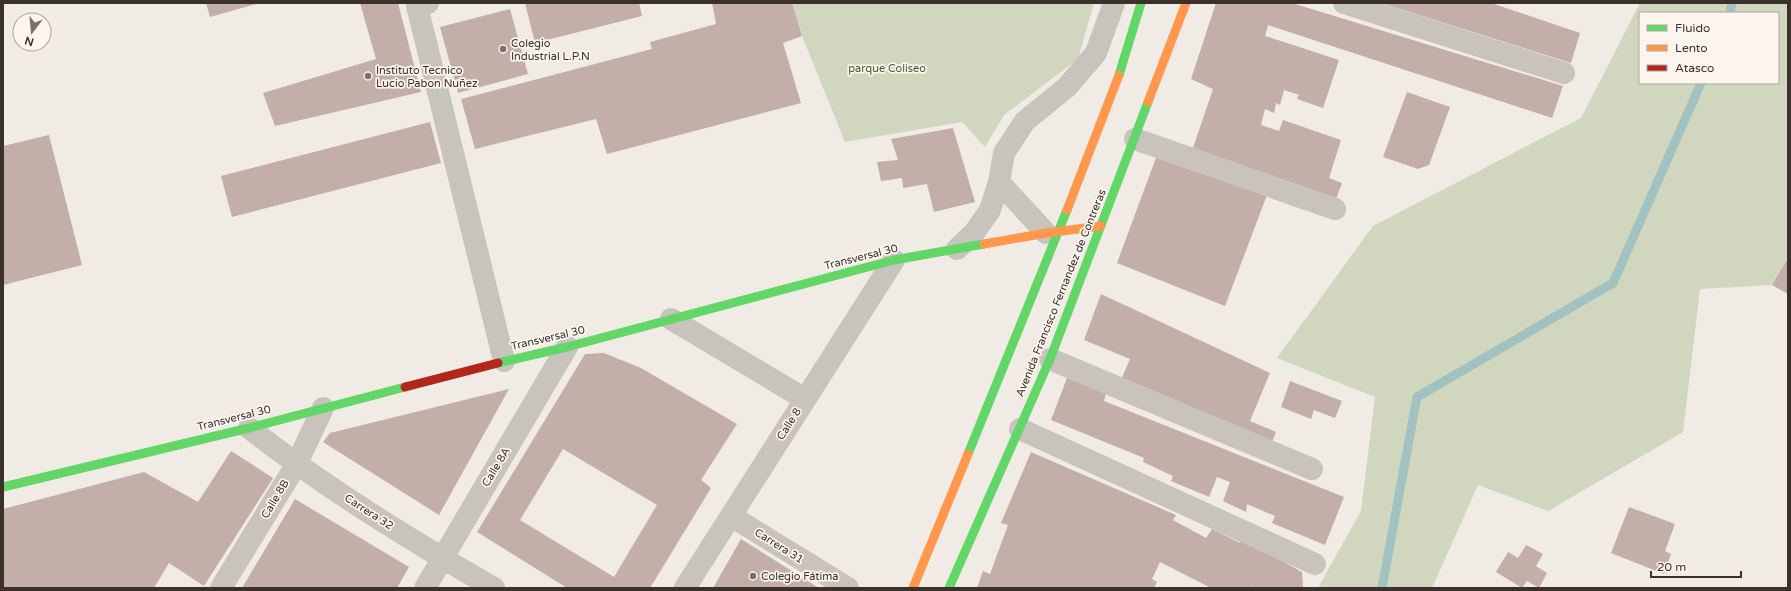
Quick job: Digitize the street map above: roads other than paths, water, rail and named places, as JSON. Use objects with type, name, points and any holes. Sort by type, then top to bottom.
[{"type":"main road","points":[[913,588],[1052,232],[1118,78],[1140,3]]},
{"type":"main road","name":"Avenida Francisco Fernandez de Contreras","points":[[949,588],[1050,359],[1186,3]]},
{"type":"main road","name":"Transversal 30","points":[[3,487],[249,428],[504,361],[567,347],[894,260],[1052,232],[1101,226]]},
{"type":"street","points":[[428,3],[417,6],[504,361]]},
{"type":"street","points":[[958,249],[974,233],[990,210],[999,182],[1004,153],[1025,121],[1068,87],[1096,52],[1114,3]]},
{"type":"street","points":[[1344,3],[1564,73]]},
{"type":"street","points":[[1135,139],[1335,209]]},
{"type":"street","points":[[999,182],[1052,232]]},
{"type":"street","name":"Calle 8","points":[[685,588],[894,260]]},
{"type":"street","points":[[672,319],[805,399]]},
{"type":"street","name":"Calle 8A","points":[[425,588],[567,347]]},
{"type":"street","points":[[1050,359],[1312,469]]},
{"type":"street","name":"Calle 8B","points":[[221,588],[296,465],[323,408]]},
{"type":"street","name":"Carrera 32","points":[[249,428],[296,465],[442,558],[494,588]]},
{"type":"street","points":[[1020,429],[1315,564]]},
{"type":"street","name":"Carrera 31","points":[[731,516],[848,588]]},
{"type":"waterway","points":[[1730,12],[1732,3]]},
{"type":"waterway","points":[[1382,588],[1417,397],[1613,283],[1701,84]]},
{"type":"place","name":"Colegio Industrial L.P.N","points":[[503,49]]},
{"type":"place","name":"Instituto Tecnico Lucio Pabon Nuñez","points":[[368,76]]},
{"type":"place","name":"Colegio Fátima","points":[[753,576]]},
{"type":"park label","name":"parque Coliseo","points":[[887,68]]}]
